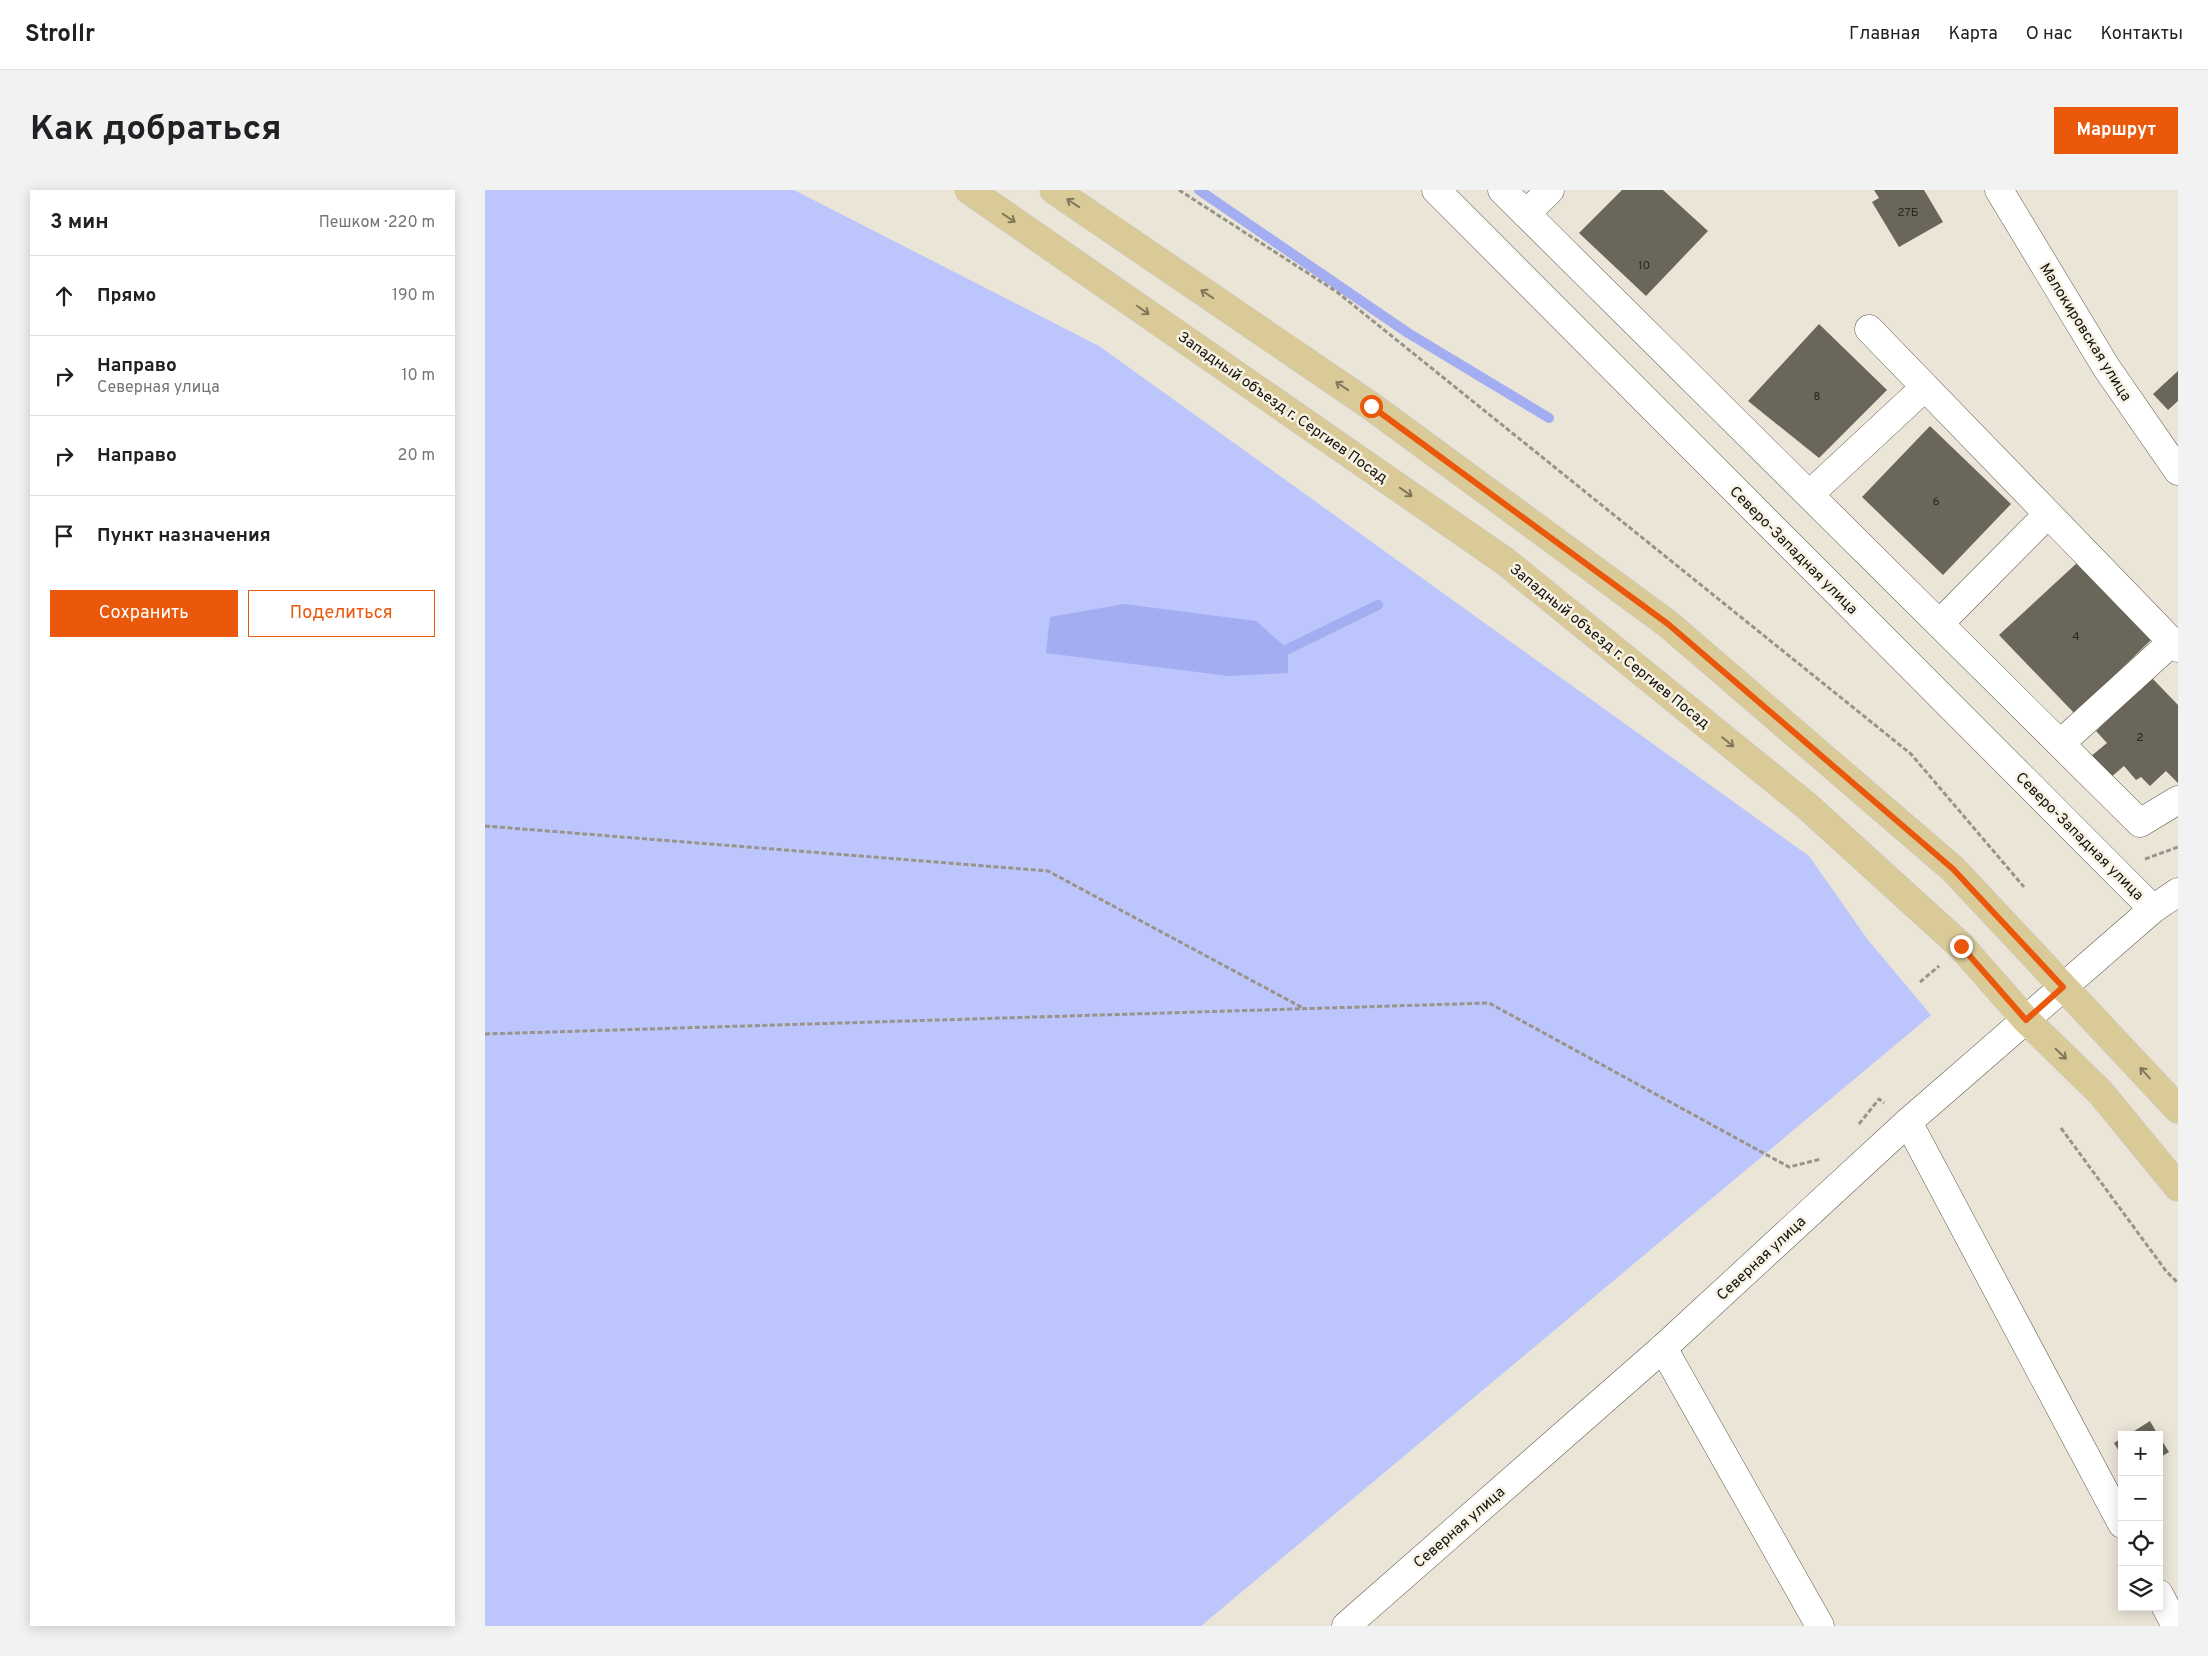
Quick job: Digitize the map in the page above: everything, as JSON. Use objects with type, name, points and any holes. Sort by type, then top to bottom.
[{"type":"main road","name":"Западный объезд г. Сергиев Посад","points":[[969,190],[1506,562],[1807,806],[1961,946],[2026,1020],[2101,1093],[2178,1187]]},
{"type":"main road","points":[[1054,190],[1371,406],[1668,624],[1953,869],[2178,1109]]},
{"type":"street","name":"Северо-Западная улица","points":[[1435,190],[2153,909]]},
{"type":"street","points":[[1502,190],[2140,822],[2178,800]]},
{"type":"street","points":[[1526,214],[1550,190]]},
{"type":"street","name":"Малокировская улица","points":[[1999,190],[2106,367],[2178,471]]},
{"type":"street","points":[[1869,329],[2175,645],[2061,743]]},
{"type":"street","points":[[1810,494],[1925,387]]},
{"type":"street","points":[[1940,623],[2048,514]]},
{"type":"street","name":"Северная улица","points":[[1346,1626],[1663,1348],[1908,1122],[2153,909],[2178,892]]},
{"type":"street","points":[[1908,1122],[2120,1521]]},
{"type":"street","points":[[1663,1348],[1812,1623]]},
{"type":"street","points":[[2163,1602],[2176,1626]]},
{"type":"path","points":[[1179,190],[1337,292],[1911,754],[2024,887]]},
{"type":"path","points":[[485,826],[1048,871],[1305,1008]]},
{"type":"path","points":[[1920,982],[1944,961]]},
{"type":"path","points":[[485,1034],[1489,1003],[1789,1167]]},
{"type":"path","points":[[2061,1128],[2166,1271],[2178,1283]]},
{"type":"shaded area","points":[[485,190],[794,190],[1099,346],[1809,856],[1868,940],[1931,1015],[1201,1626],[485,1626]]},
{"type":"shaded area","points":[[1124,604],[1256,621],[1288,649],[1288,673],[1229,676],[1046,653],[1050,617]]},
{"type":"building","points":[[1622,190],[1663,190],[1708,231],[1646,296],[1579,233]]},
{"type":"building","points":[[1874,190],[1924,190],[1943,222],[1899,247],[1872,202],[1879,198]]},
{"type":"building","points":[[1819,324],[1887,390],[1819,458],[1748,401]]},
{"type":"building","points":[[2178,371],[2178,401],[2168,410],[2153,394]]},
{"type":"building","points":[[1930,426],[2011,504],[1943,575],[1862,497]]},
{"type":"building","points":[[2078,562],[2153,638],[2075,714],[1999,635]]},
{"type":"building","points":[[2152,678],[2178,705],[2178,783],[2166,771],[2150,786],[2141,777],[2136,780],[2124,766],[2110,778],[2090,757],[2107,743],[2096,731]]},
{"type":"building","points":[[2150,1421],[2156,1431],[2134,1431]]},
{"type":"building","points":[[2118,1440],[2118,1450],[2114,1443]]},
{"type":"building","points":[[2163,1442],[2169,1452],[2163,1456]]},
{"type":"waterway","points":[[1199,190],[1408,333],[1549,418]]},
{"type":"waterway","points":[[1288,649],[1378,605]]},
{"type":"route","points":[[1371,406],[1668,624],[1953,869],[2063,987],[2026,1020],[1961,946]]}]
